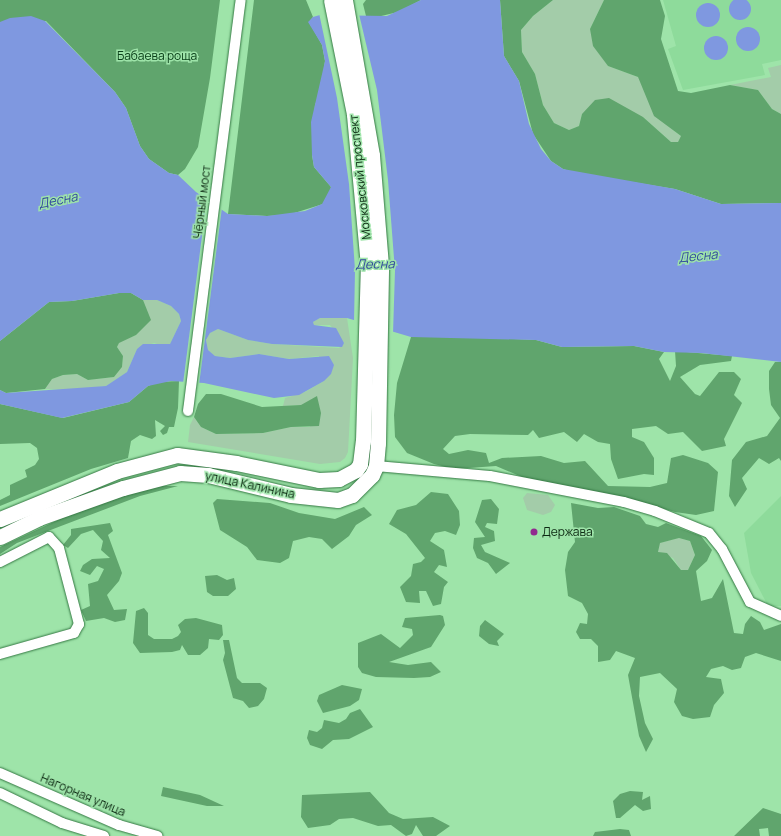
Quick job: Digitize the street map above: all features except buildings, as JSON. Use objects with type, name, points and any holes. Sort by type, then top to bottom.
[{"type":"main road","name":"Московский проспект","points":[[331,0],[353,107],[366,226],[368,266],[368,445]]},
{"type":"main road","name":"Московский проспект","points":[[344,0],[364,102],[379,238],[382,334],[368,445]]},
{"type":"main road","name":"улица Калинина","points":[[0,537],[39,518],[95,498],[180,473],[208,475],[292,495],[338,500],[352,495],[365,484],[376,466],[368,445]]},
{"type":"main road","name":"улица Калинина","points":[[0,519],[117,471],[176,455],[216,459],[326,480],[351,474],[360,464],[368,445]]},
{"type":"street","name":"Чёрный мост","points":[[188,409],[240,0]]},
{"type":"street","points":[[376,466],[490,476],[624,502],[655,511],[709,533],[722,549],[750,602],[781,616]]},
{"type":"street","points":[[0,562],[49,537],[59,548],[79,624],[74,633],[0,654]]},
{"type":"street","name":"Нагорная улица","points":[[0,773],[119,825],[157,836]]},
{"type":"street","points":[[0,793],[62,823],[104,836]]},
{"type":"shaded area","points":[[553,0],[604,0],[590,29],[608,66],[638,77],[669,127],[682,137],[678,142],[671,142],[643,117],[582,114],[579,126],[569,130],[554,123],[543,105],[535,74],[522,52],[521,30],[533,16]]},
{"type":"shaded area","points":[[663,0],[781,0],[781,60],[762,64],[765,75],[683,90],[668,49],[676,46]]},
{"type":"shaded area","points":[[781,65],[781,114],[772,109],[758,90],[730,85],[771,77],[768,68]]},
{"type":"shaded area","points":[[143,300],[157,300],[171,306],[179,314],[181,321],[170,344],[163,346],[154,343],[137,349],[127,372],[106,386],[73,390],[45,389],[52,379],[63,375],[77,374],[88,380],[114,377],[122,367],[123,356],[117,347],[119,342],[136,335],[146,312]]},
{"type":"shaded area","points":[[320,318],[347,318],[353,358],[348,452],[345,458],[340,462],[320,464],[188,442],[190,425],[194,417],[201,427],[216,434],[263,433],[291,427],[310,427],[301,405],[283,406],[285,398],[305,392],[324,381],[319,356],[289,359],[259,354],[230,358],[215,356],[208,350],[206,340],[210,333],[218,329],[248,340],[272,344],[339,348],[344,343],[330,325],[314,325],[313,322]]},
{"type":"shaded area","points":[[527,493],[548,495],[555,505],[551,512],[543,515],[527,510],[523,498]]},
{"type":"shaded area","points":[[781,496],[781,606],[768,606],[751,573],[744,533]]},
{"type":"shaded area","points":[[679,538],[690,541],[695,555],[688,570],[681,570],[673,558],[658,553],[659,543]]},
{"type":"green space","name":"Бабаева роща","points":[[0,0],[220,0],[210,78],[198,147],[185,169],[178,175],[169,173],[149,159],[140,146],[126,108],[115,92],[46,21],[0,22]]},
{"type":"green space","points":[[254,0],[306,0],[313,17],[309,22],[322,45],[325,61],[321,90],[315,105],[312,155],[314,167],[331,187],[330,194],[323,204],[288,215],[267,216],[228,214]]},
{"type":"green space","points":[[366,0],[421,0],[398,12],[377,17],[366,16],[363,4]]},
{"type":"green space","points":[[500,0],[553,0],[533,16],[521,30],[522,52],[535,74],[543,105],[554,123],[569,130],[579,126],[582,114],[595,100],[609,98],[643,117],[671,142],[678,142],[681,136],[654,116],[638,77],[608,66],[593,46],[590,29],[604,0],[660,0],[665,16],[661,39],[678,91],[691,93],[730,85],[758,90],[772,109],[781,114],[781,203],[721,204],[675,189],[576,173],[563,169],[551,161],[533,134],[519,81],[504,56]]},
{"type":"green space","points":[[119,293],[131,293],[143,300],[151,320],[136,335],[119,343],[117,347],[123,356],[122,367],[114,377],[88,380],[77,374],[63,375],[52,379],[45,389],[6,393],[0,390],[0,341],[49,302],[72,301]]},
{"type":"green space","points":[[439,336],[536,340],[562,347],[634,346],[664,352],[659,359],[670,381],[676,366],[675,351],[732,356],[731,361],[700,365],[680,377],[695,394],[700,396],[719,372],[734,372],[741,379],[734,395],[742,403],[724,439],[726,446],[702,451],[683,432],[668,434],[656,426],[632,429],[632,437],[644,442],[654,458],[654,475],[644,474],[618,479],[611,459],[610,444],[598,442],[584,434],[577,442],[564,432],[539,438],[533,430],[528,435],[470,434],[455,436],[443,449],[449,454],[468,450],[486,453],[489,463],[502,458],[541,456],[564,463],[585,461],[608,486],[650,487],[667,483],[671,458],[683,455],[708,463],[718,472],[714,511],[696,515],[675,512],[633,500],[522,477],[496,466],[454,469],[434,464],[407,453],[395,437],[394,415],[397,383],[411,337]]},
{"type":"green space","points":[[775,362],[781,362],[781,461],[779,458],[769,464],[759,458],[742,478],[747,489],[735,507],[729,496],[732,460],[746,442],[767,436],[780,418],[771,405],[769,389],[769,371]]},
{"type":"green space","points":[[179,381],[178,408],[174,427],[169,427],[167,433],[163,435],[160,431],[165,426],[155,420],[156,436],[152,439],[140,435],[131,441],[128,458],[91,469],[0,506],[0,500],[10,495],[10,485],[27,477],[25,470],[35,465],[39,459],[37,448],[30,443],[0,444],[0,404],[63,418],[129,402],[148,386],[158,382]]},
{"type":"green space","points":[[206,394],[221,394],[262,407],[301,405],[317,396],[321,413],[319,426],[291,427],[263,433],[216,434],[201,427],[194,417],[198,404]]},
{"type":"green space","points":[[162,486],[178,486],[140,496],[61,526],[17,543],[0,554],[0,547],[73,513],[142,490]]},
{"type":"green space","points":[[431,492],[448,494],[459,511],[460,525],[456,535],[445,531],[435,533],[430,541],[444,550],[447,567],[439,565],[434,572],[448,582],[444,587],[441,604],[433,606],[426,591],[419,591],[420,603],[406,602],[400,587],[411,576],[413,564],[421,562],[425,558],[406,534],[389,524],[397,510],[416,505]]},
{"type":"green space","points":[[217,499],[270,503],[299,513],[335,519],[364,507],[372,515],[356,525],[349,536],[332,549],[322,539],[309,537],[293,541],[289,558],[280,563],[257,560],[247,547],[220,530],[213,503]]},
{"type":"green space","points":[[491,499],[499,509],[497,524],[487,523],[485,527],[494,531],[495,541],[481,545],[485,552],[510,563],[496,574],[488,563],[477,558],[473,548],[474,538],[485,537],[475,522],[482,500]]},
{"type":"green space","points":[[571,503],[598,508],[614,507],[640,516],[646,524],[658,527],[666,523],[701,536],[712,550],[707,561],[696,571],[701,601],[712,598],[723,579],[734,633],[743,634],[745,624],[751,616],[760,622],[764,630],[781,624],[781,661],[756,653],[745,657],[741,668],[732,670],[723,666],[711,669],[706,677],[721,679],[724,693],[714,705],[710,717],[693,719],[682,716],[674,702],[677,689],[660,673],[640,677],[639,696],[645,723],[653,739],[646,752],[639,736],[628,675],[635,658],[616,651],[610,660],[598,662],[598,646],[591,639],[580,639],[576,632],[580,623],[587,624],[588,614],[582,603],[568,596],[565,570],[568,552],[575,542]],"holes":[[[679,538],[690,541],[695,555],[688,570],[681,570],[667,553],[658,552],[660,543]]]},
{"type":"green space","points":[[110,523],[113,531],[108,535],[122,573],[119,581],[107,595],[114,610],[127,609],[125,620],[115,622],[104,618],[86,621],[81,610],[90,606],[88,584],[98,581],[104,569],[97,566],[90,575],[80,571],[83,565],[92,559],[110,558],[101,550],[103,541],[93,530],[81,534],[68,548],[63,545],[71,535],[71,529]]},
{"type":"green space","points":[[217,575],[227,580],[234,578],[236,589],[228,596],[213,596],[207,592],[205,576]]},
{"type":"green space","points":[[144,608],[148,613],[148,635],[154,639],[172,639],[178,636],[181,632],[178,625],[185,619],[196,618],[222,625],[223,635],[219,640],[209,639],[208,648],[200,655],[188,655],[182,645],[180,650],[172,652],[140,653],[133,643],[136,611]]},
{"type":"green space","points":[[443,616],[445,625],[431,647],[389,662],[408,665],[431,662],[441,672],[430,677],[414,678],[376,677],[362,673],[358,667],[358,643],[381,634],[400,648],[413,635],[412,629],[402,627],[405,618]]},
{"type":"green space","points":[[485,620],[504,634],[497,641],[499,646],[489,644],[479,636],[480,626]]},
{"type":"green space","points":[[223,640],[229,640],[237,678],[242,683],[260,683],[267,688],[264,699],[258,706],[249,708],[243,701],[233,698],[223,660],[225,653]]},
{"type":"green space","points":[[342,685],[362,689],[359,700],[350,706],[323,713],[317,701],[319,695]]},
{"type":"green space","points":[[360,709],[373,727],[349,739],[333,740],[322,749],[310,745],[307,738],[309,730],[317,732],[322,728],[324,720],[339,723],[346,719],[350,713]]},
{"type":"green space","points":[[163,787],[200,795],[224,806],[207,806],[161,796]]},
{"type":"green space","points":[[630,791],[643,792],[642,800],[650,796],[651,809],[643,811],[635,805],[620,818],[616,818],[613,801],[620,794]]},
{"type":"green space","points":[[370,792],[389,813],[403,819],[433,817],[450,826],[436,836],[423,836],[416,825],[412,834],[406,836],[391,825],[378,826],[353,818],[339,819],[330,825],[308,828],[301,817],[302,795]]},
{"type":"green space","points":[[763,808],[781,814],[781,836],[769,836],[768,828],[759,829],[760,836],[734,836]]},
{"type":"green space","points":[[620,829],[629,830],[631,836],[593,836],[595,832]]},
{"type":"water","points":[[740,-2],[748,1],[751,9],[748,17],[740,20],[732,17],[729,9],[732,1]]},
{"type":"water","name":"Десна","points":[[421,0],[500,0],[504,56],[519,81],[529,124],[541,149],[551,161],[563,169],[675,189],[721,204],[781,203],[781,362],[701,353],[664,352],[634,346],[562,347],[536,340],[411,337],[347,318],[320,318],[313,322],[314,325],[336,328],[344,343],[342,347],[272,344],[248,340],[218,329],[210,333],[206,340],[208,350],[215,356],[230,358],[259,354],[289,359],[329,356],[334,365],[331,374],[324,381],[299,395],[274,398],[204,383],[171,381],[148,386],[129,402],[62,418],[0,404],[0,390],[6,393],[106,386],[127,372],[137,349],[143,344],[170,344],[181,321],[179,314],[171,306],[157,300],[143,300],[131,293],[119,293],[72,301],[49,302],[0,341],[0,22],[10,18],[31,16],[45,21],[115,92],[126,108],[140,146],[149,159],[169,173],[178,175],[196,192],[228,214],[267,216],[305,211],[322,204],[331,187],[314,167],[312,155],[311,122],[325,61],[322,45],[308,22],[313,17],[320,15],[387,16]]},
{"type":"water","points":[[708,3],[716,7],[720,15],[716,23],[708,27],[700,23],[696,15],[700,7]]},
{"type":"water","points":[[748,27],[756,31],[760,39],[756,47],[748,51],[740,47],[736,39],[740,31]]},
{"type":"water","points":[[716,36],[724,40],[728,48],[724,56],[716,60],[708,56],[704,48],[708,40]]},
{"type":"pier","points":[[319,13],[359,14],[377,90],[388,180],[395,271],[393,334],[354,322],[355,270],[349,184],[337,98]]},
{"type":"pier","points":[[207,197],[222,207],[199,385],[183,384]]},
{"type":"place","name":"Держава","points":[[534,532]]}]
